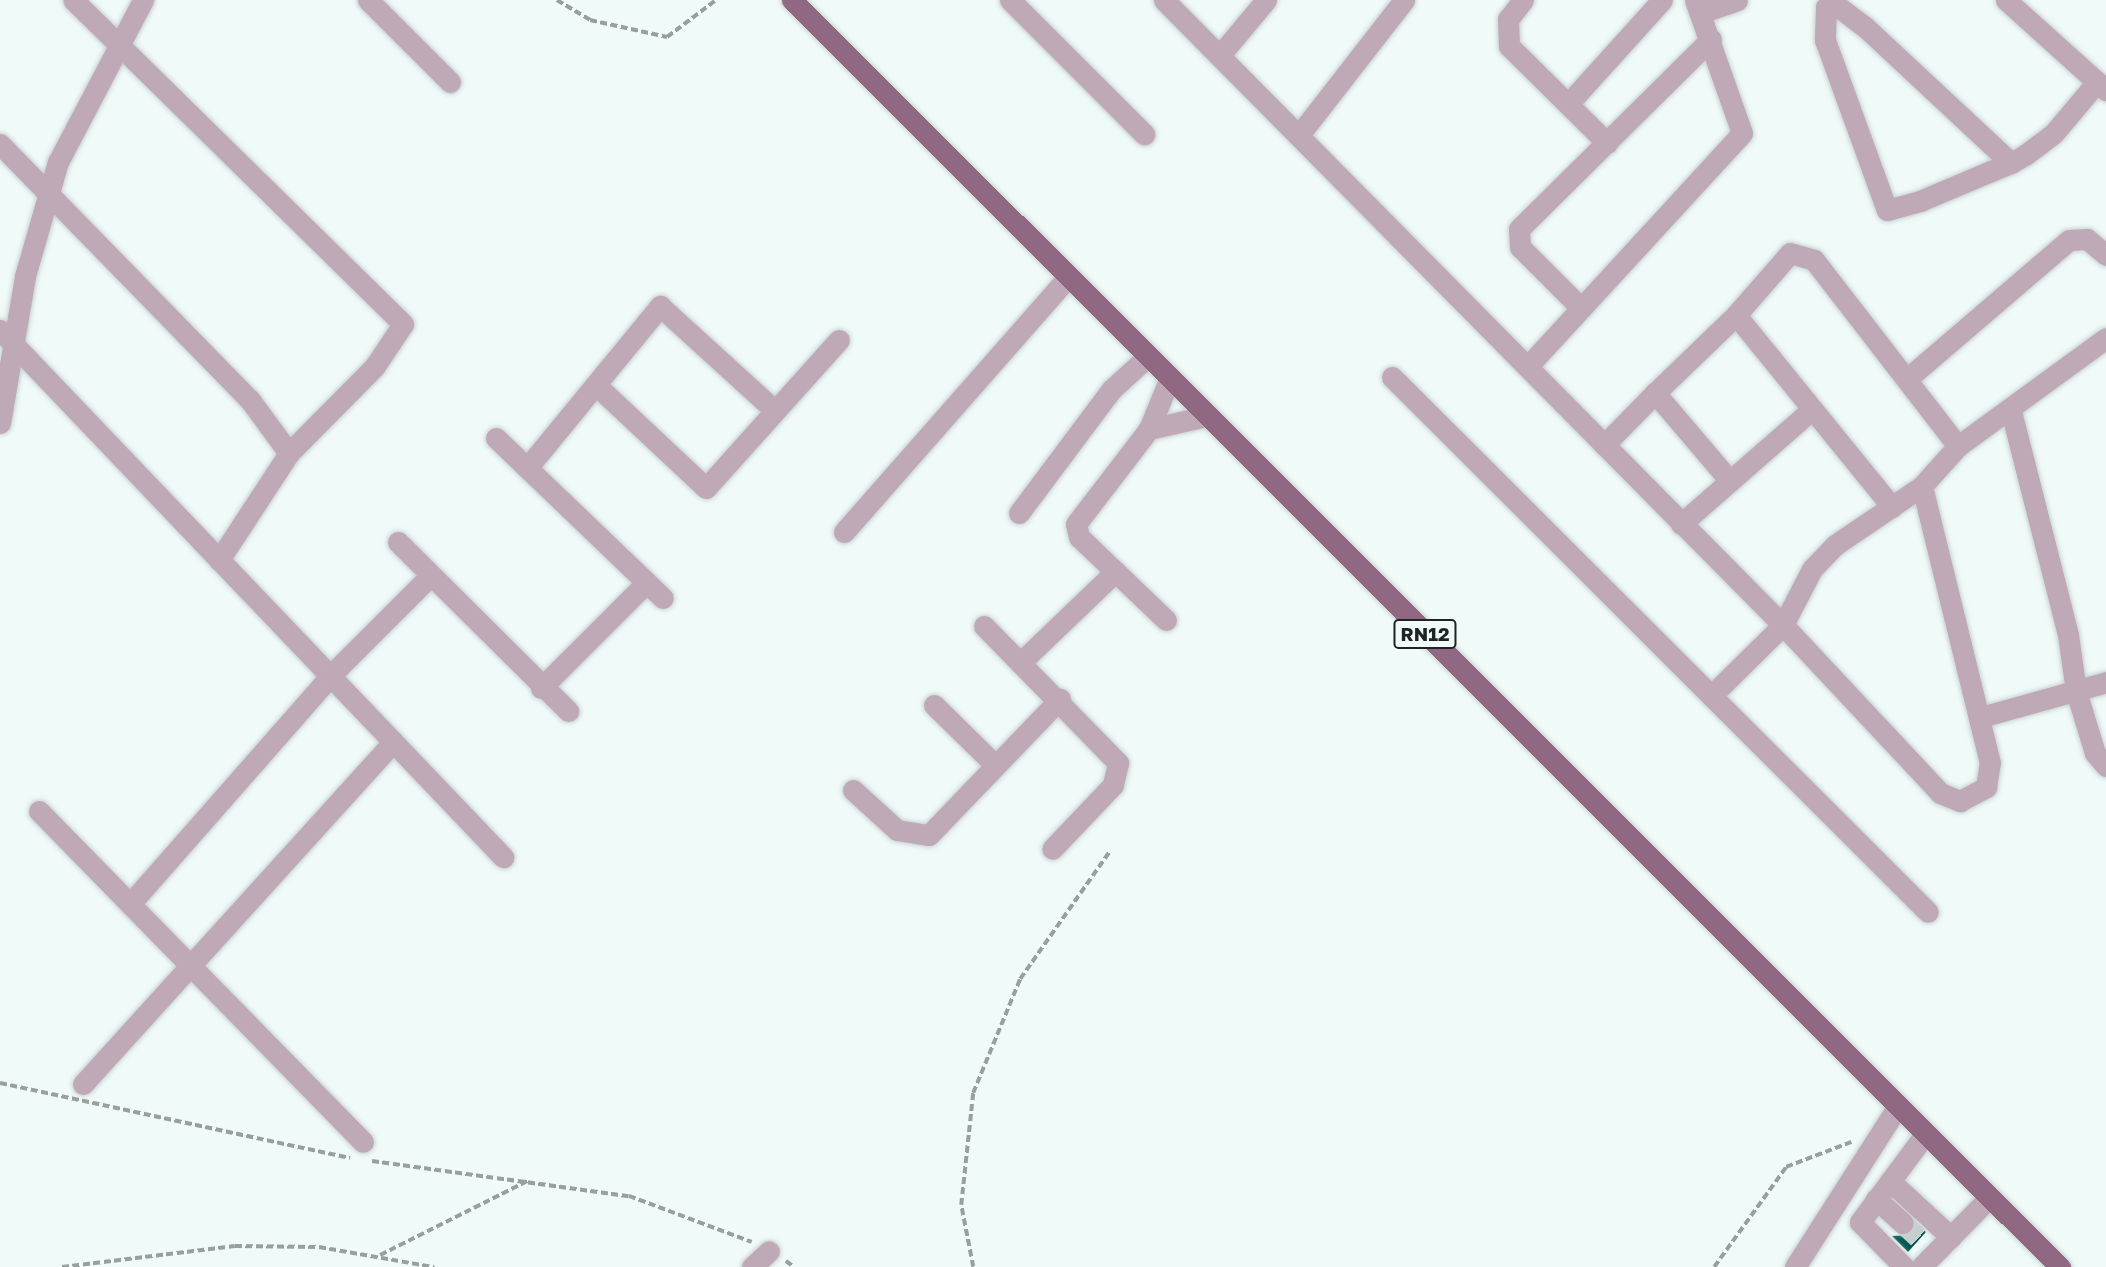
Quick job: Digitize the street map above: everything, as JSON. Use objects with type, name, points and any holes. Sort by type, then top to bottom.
[{"type":"main road","name":"RN12","points":[[792,0],[1146,358],[2060,1267]]},
{"type":"street","points":[[73,0],[115,45],[403,324],[375,366],[289,453],[219,560]]},
{"type":"street","points":[[0,423],[6,337],[47,196],[115,45],[144,0]]},
{"type":"street","points":[[368,0],[450,82]]},
{"type":"street","points":[[1010,0],[1144,134]]},
{"type":"street","points":[[1164,0],[1528,366],[1955,802],[1990,780],[1981,717],[1922,486]]},
{"type":"street","points":[[1220,55],[1266,0]]},
{"type":"street","points":[[1299,135],[1404,0]]},
{"type":"street","points":[[1523,0],[1508,19],[1509,46],[1606,143]]},
{"type":"street","points":[[1568,104],[1662,0]]},
{"type":"street","points":[[1528,366],[1742,134],[1711,39],[1697,6],[1737,0]]},
{"type":"street","points":[[2006,0],[2102,86],[2054,133],[2011,163],[1894,210],[1882,208],[1825,40],[1823,3],[1840,8],[1865,27],[2011,163]]},
{"type":"street","points":[[1581,308],[1515,240],[1606,143],[1711,39]]},
{"type":"street","points":[[0,144],[47,196],[250,400],[289,453]]},
{"type":"street","points":[[1908,378],[2068,240],[2087,239],[2106,255]]},
{"type":"street","points":[[1604,445],[1736,315],[1790,253],[1804,252],[1908,378],[1958,446]]},
{"type":"street","points":[[844,533],[1068,277]]},
{"type":"street","points":[[527,468],[660,306],[772,408]]},
{"type":"street","points":[[1736,315],[1810,411],[1892,507]]},
{"type":"street","points":[[6,337],[503,857]]},
{"type":"street","points":[[1711,696],[1783,625],[1812,569],[1922,486],[1958,446],[2011,411],[2106,338]]},
{"type":"street","points":[[597,386],[706,488],[772,408],[839,340]]},
{"type":"street","points":[[1018,513],[1111,390],[1146,358]]},
{"type":"street","points":[[1392,377],[1928,912]]},
{"type":"street","points":[[1166,620],[1079,537],[1076,524],[1149,429],[1169,380]]},
{"type":"street","points":[[1654,393],[1730,481]]},
{"type":"street","points":[[1681,524],[1810,411]]},
{"type":"street","points":[[2011,411],[2065,622],[2076,691],[2095,753],[2106,766]]},
{"type":"street","points":[[1149,429],[1206,416]]},
{"type":"street","points":[[496,438],[645,584],[663,598]]},
{"type":"street","points":[[398,542],[541,688],[568,711]]},
{"type":"street","points":[[1020,663],[1115,572]]},
{"type":"street","points":[[130,904],[330,676],[430,576]]},
{"type":"street","points":[[541,688],[645,584]]},
{"type":"street","points":[[984,625],[1020,663],[1060,699],[1118,763],[1119,773],[1052,849]]},
{"type":"street","points":[[1981,717],[2106,682]]},
{"type":"street","points":[[853,790],[897,830],[929,835],[994,764],[1060,699]]},
{"type":"street","points":[[934,705],[994,764]]},
{"type":"street","points":[[83,1084],[393,742]]},
{"type":"street","points":[[38,811],[190,966],[361,1154]]},
{"type":"street","points":[[1795,1267],[1898,1106]]},
{"type":"street","points":[[1904,1267],[1860,1225],[1925,1134]]},
{"type":"street","points":[[1890,1181],[1951,1237]]},
{"type":"street","points":[[1925,1253],[1951,1237],[1990,1197]]},
{"type":"street","points":[[1876,1199],[1903,1223]]},
{"type":"street","points":[[752,1267],[769,1251]]},
{"type":"path","points":[[557,0],[590,20],[667,37],[716,0]]},
{"type":"path","points":[[973,1267],[961,1205],[973,1093],[1020,979],[1110,851]]},
{"type":"path","points":[[0,1083],[361,1154],[629,1196],[717,1224],[769,1251]]},
{"type":"path","points":[[1714,1267],[1786,1167],[1879,1135]]},
{"type":"path","points":[[380,1255],[530,1179]]},
{"type":"path","points":[[62,1267],[235,1246],[380,1255],[434,1267]]},
{"type":"building","points":[[1916,1222],[1926,1232],[1908,1252],[1892,1236],[1908,1235]]},
{"type":"tunnel","points":[[1903,1223],[1920,1239]]}]
